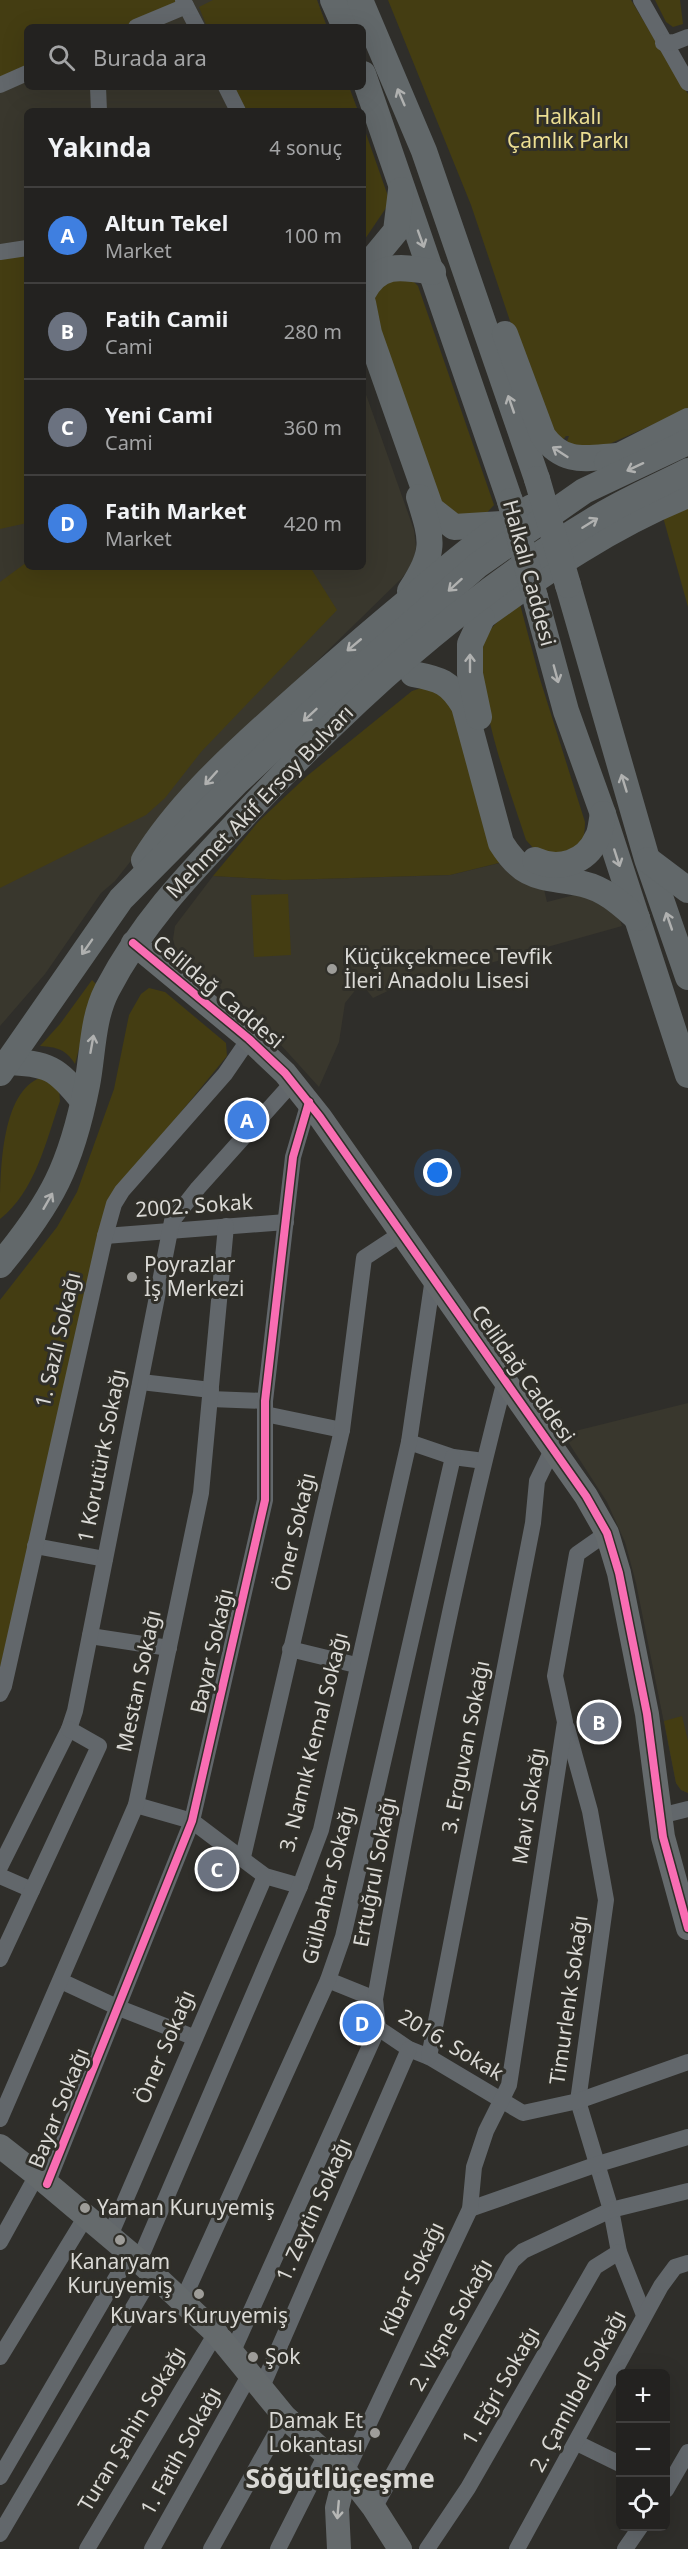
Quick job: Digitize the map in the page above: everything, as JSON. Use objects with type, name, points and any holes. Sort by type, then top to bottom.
[{"type":"main road","points":[[333,0],[344,24]]},
{"type":"main road","name":"Halkalı Caddesi","points":[[360,0],[424,151],[537,479],[647,859],[687,966]]},
{"type":"main road","name":"Halkalı Caddesi","points":[[366,82],[433,272],[506,512],[535,597],[566,711],[603,814],[688,1075]]},
{"type":"main road","points":[[424,151],[460,213],[543,436],[564,456],[573,458],[617,456]]},
{"type":"main road","points":[[366,267],[396,231],[402,184]]},
{"type":"main road","points":[[366,288],[375,275],[399,267],[433,272]]},
{"type":"main road","points":[[366,318],[369,333],[431,509],[454,527],[506,512],[688,421]]},
{"type":"main road","points":[[366,347],[430,535],[431,556],[399,608]]},
{"type":"main road","name":"Mehmet Akif Ersoy Bulvarı","points":[[3,1067],[120,899],[236,783],[478,564],[584,491],[688,442]]},
{"type":"main road","name":"Mehmet Akif Ersoy Bulvarı","points":[[0,1265],[40,1216],[58,1183],[77,1132],[102,1000],[133,943],[162,903],[379,681],[501,582],[606,512],[688,471]]},
{"type":"main road","points":[[316,743],[369,710],[482,618],[570,556],[616,529],[688,495]]},
{"type":"main road","points":[[120,899],[160,834],[227,761],[332,664],[399,608],[506,512]]},
{"type":"main road","points":[[482,618],[470,644],[470,674],[475,702],[515,839],[528,856],[548,866],[567,865],[585,854],[597,839],[603,814]]},
{"type":"main road","points":[[413,674],[437,678],[454,689],[464,706],[501,843],[512,859],[525,872],[540,878],[584,884],[611,895],[637,918]]},
{"type":"main road","points":[[647,859],[688,890]]},
{"type":"main road","points":[[673,1028],[688,1049]]},
{"type":"main road","points":[[3,1067],[39,1062],[67,1081],[83,1101]]},
{"type":"main road","points":[[0,1239],[25,1235]]},
{"type":"street","points":[[641,0],[663,43],[688,83]]},
{"type":"street","points":[[142,24],[185,3],[195,24]]},
{"type":"street","points":[[663,43],[675,42],[688,37]]},
{"type":"street","points":[[0,85],[24,74]]},
{"type":"street","points":[[98,90],[99,108]]},
{"type":"street","points":[[228,90],[236,108]]},
{"type":"street","points":[[0,252],[24,248]]},
{"type":"street","name":"Celildağ Caddesi","points":[[133,943],[249,1039],[293,1082],[553,1448],[586,1496],[607,1533],[619,1574],[647,1714],[660,1816],[671,1872],[688,1928]]},
{"type":"street","name":"1. Sazlı Sokağı","points":[[0,1694],[4,1686],[114,1204],[122,1191],[225,1074],[249,1039]]},
{"type":"street","name":"1 Korutürk Sokağı","points":[[0,1867],[69,1729],[90,1636],[172,1221],[198,1188],[293,1082]]},
{"type":"street","name":"Bayar Sokağı","points":[[0,2242],[42,2179],[118,2008],[192,1821],[265,1500],[265,1408],[293,1157],[309,1102]]},
{"type":"street","name":"2002. Sokak","points":[[105,1236],[286,1222]]},
{"type":"street","name":"Mestan Sokağı","points":[[0,2119],[136,1805],[201,1493],[226,1226]]},
{"type":"street","name":"Öner Sokağı","points":[[243,1857],[342,1430],[364,1258],[402,1233]]},
{"type":"street","name":"3. Namık Kemal Sokağı","points":[[141,2263],[300,1886],[321,1830],[356,1665],[409,1442],[433,1278]]},
{"type":"street","name":"Ertuğrul Sokağı","points":[[378,2028],[375,1999],[406,1826],[484,1461],[505,1380]]},
{"type":"street","points":[[141,1382],[211,1394],[342,1430]]},
{"type":"street","points":[[409,1442],[453,1457],[484,1461]]},
{"type":"street","name":"3. Erguvan Sokağı","points":[[429,2057],[533,1524],[537,1481],[553,1448]]},
{"type":"street","name":"Gülbahar Sokağı","points":[[182,2302],[328,1980],[343,1937],[453,1457]]},
{"type":"street","name":"Mavi Sokağı","points":[[501,2101],[509,2085],[565,1722],[555,1676],[577,1554],[607,1533]]},
{"type":"street","points":[[35,1546],[105,1558]]},
{"type":"street","points":[[90,1636],[169,1648]]},
{"type":"street","points":[[290,1650],[356,1665]]},
{"type":"street","name":"Timurlenk Sokağı","points":[[565,1722],[590,1811],[606,1900],[578,2101],[595,2165],[611,2210],[619,2252],[644,2315]]},
{"type":"street","points":[[0,1959],[99,1746],[69,1729]]},
{"type":"street","points":[[136,1805],[192,1821],[243,1857],[265,1876],[300,1886]]},
{"type":"street","points":[[660,1816],[688,1809]]},
{"type":"street","points":[[0,1876],[32,1890]]},
{"type":"street","name":"Öner Sokağı","points":[[109,2238],[193,2037],[265,1876]]},
{"type":"street","name":"2016. Sokak","points":[[328,1980],[375,1999]]},
{"type":"street","points":[[61,1981],[118,2008],[193,2037]]},
{"type":"street","points":[[233,2351],[378,2028]]},
{"type":"street","name":"2016. Sokak","points":[[378,2028],[409,2049],[429,2057],[523,2113],[578,2101],[688,2062]]},
{"type":"street","name":"1. Zeytin Sokağı","points":[[256,2382],[409,2049]]},
{"type":"street","name":"Kibar Sokağı","points":[[346,2472],[470,2209],[474,2167],[486,2131],[501,2101]]},
{"type":"street","points":[[470,2209],[595,2165],[688,2137]]},
{"type":"street","points":[[1,2150],[42,2179],[85,2218],[141,2263],[216,2332],[285,2417],[346,2472],[374,2508],[400,2549]]},
{"type":"street","name":"2. Vişne Sokağı","points":[[374,2508],[512,2261],[524,2251],[611,2210],[688,2191]]},
{"type":"street","points":[[0,2357],[85,2218]]},
{"type":"street","name":"1. Eğri Sokağı","points":[[427,2549],[468,2488],[595,2267],[619,2252]]},
{"type":"street","points":[[0,2476],[141,2263]]},
{"type":"street","points":[[0,2534],[141,2263]]},
{"type":"street","name":"2. Çamlıbel Sokağı","points":[[517,2549],[577,2443],[644,2315],[675,2267],[688,2263]]},
{"type":"street","name":"Turan Şahin Sokağı","points":[[87,2549],[216,2332]]},
{"type":"street","name":"1. Fatih Sokağı","points":[[152,2549],[256,2382]]},
{"type":"street","points":[[211,2549],[285,2417]]},
{"type":"street","points":[[577,2443],[616,2462]]},
{"type":"street","points":[[670,2481],[688,2452]]},
{"type":"street","points":[[278,2549],[326,2454]]},
{"type":"street","points":[[339,2549],[337,2508],[346,2472]]},
{"type":"street","points":[[625,2549],[637,2531]]},
{"type":"shaded area","points":[[0,0],[317,0],[326,24],[24,24],[24,90],[350,90],[357,108],[24,108],[24,570],[366,570],[366,394],[414,530],[416,547],[413,563],[402,578],[194,781],[115,881],[101,893],[45,974],[0,1026]]},
{"type":"shaded area","name":"Küçükçekmece Tevfik İleri Anadolu Lisesi","points":[[508,861],[543,885],[547,902],[586,892],[618,913],[622,926],[426,981],[417,977],[373,998],[361,983],[345,1003],[339,1042],[319,1087],[251,1012],[185,961],[176,951],[173,939],[175,926],[213,876],[284,880],[450,875]]},
{"type":"shaded area","points":[[688,1403],[688,1793],[681,1790],[676,1783],[636,1583],[625,1542],[607,1502],[563,1434]]},
{"type":"green space","points":[[0,0],[183,0],[142,24],[24,24],[24,74],[0,85]]},
{"type":"green space","points":[[213,0],[317,0],[326,24],[206,24],[199,7]]},
{"type":"green space","name":"Halkalı Çamlık Parkı","points":[[388,0],[631,0],[688,94],[688,409],[598,449],[566,444],[569,436],[562,441],[542,416],[471,205]]},
{"type":"green space","points":[[655,0],[680,0],[683,24],[673,27],[666,22]]},
{"type":"green space","points":[[233,90],[350,90],[357,108],[242,108]]},
{"type":"green space","points":[[366,134],[390,202],[366,238]]},
{"type":"green space","points":[[24,253],[24,524],[0,529],[0,257]]},
{"type":"green space","points":[[412,280],[418,286],[494,505],[481,519],[442,512],[376,328],[373,288],[379,281]]},
{"type":"green space","points":[[688,507],[688,607],[663,517]]},
{"type":"green space","points":[[24,564],[24,570],[312,570],[337,610],[201,752],[165,798],[146,815],[0,888],[0,582]]},
{"type":"green space","points":[[520,604],[539,676],[585,822],[583,837],[578,845],[557,857],[535,850],[526,840],[493,736],[486,706],[482,678],[482,653],[487,635],[498,622]]},
{"type":"green space","points":[[424,687],[449,695],[503,862],[450,875],[284,880],[213,876],[258,822],[307,776],[412,691]]},
{"type":"green space","points":[[288,894],[291,955],[254,957],[251,895]]},
{"type":"green space","points":[[92,980],[96,984],[75,1064],[68,1055],[60,1050],[40,1046],[60,1024]]},
{"type":"green space","points":[[149,988],[165,992],[226,1043],[227,1056],[107,1202],[0,1669],[0,1300],[57,1227],[77,1192],[114,1089],[129,1015],[141,994]]},
{"type":"green space","points":[[42,1077],[59,1088],[60,1101],[31,1180],[12,1208],[0,1219],[2,1158],[10,1116],[28,1085]]},
{"type":"green space","points":[[682,1716],[688,1741],[688,1793],[681,1790],[676,1783],[664,1721]]},
{"type":"cycle path","points":[[133,943],[249,1039],[285,1073],[320,1117],[586,1496],[607,1533],[619,1573],[647,1714],[663,1837],[688,1928]]},
{"type":"cycle path","points":[[47,2184],[192,1821],[265,1500],[265,1401],[293,1157],[309,1102]]},
{"type":"place","name":"Küçükçekmece Tevfik İleri Anadolu Lisesi","points":[[332,969]]},
{"type":"place","name":"Altun Tekel","points":[[247,1120]]},
{"type":"place","name":"Poyrazlar İş Merkezi","points":[[132,1277]]},
{"type":"place","name":"Fatih Camii","points":[[599,1722]]},
{"type":"place","name":"Yeni Cami","points":[[217,1869]]},
{"type":"place","name":"Fatih Market","points":[[362,2023]]},
{"type":"place","name":"Yaman Kuruyemiş","points":[[85,2208]]},
{"type":"place","name":"Kanaryam Kuruyemiş","points":[[120,2240]]},
{"type":"place","name":"Kuvars Kuruyemiş","points":[[199,2294]]},
{"type":"place","name":"Şok","points":[[253,2357]]},
{"type":"place","name":"Damak Et Lokantası","points":[[375,2433]]},
{"type":"district","name":"Söğütlüçeşme","points":[[340,2479]]}]
